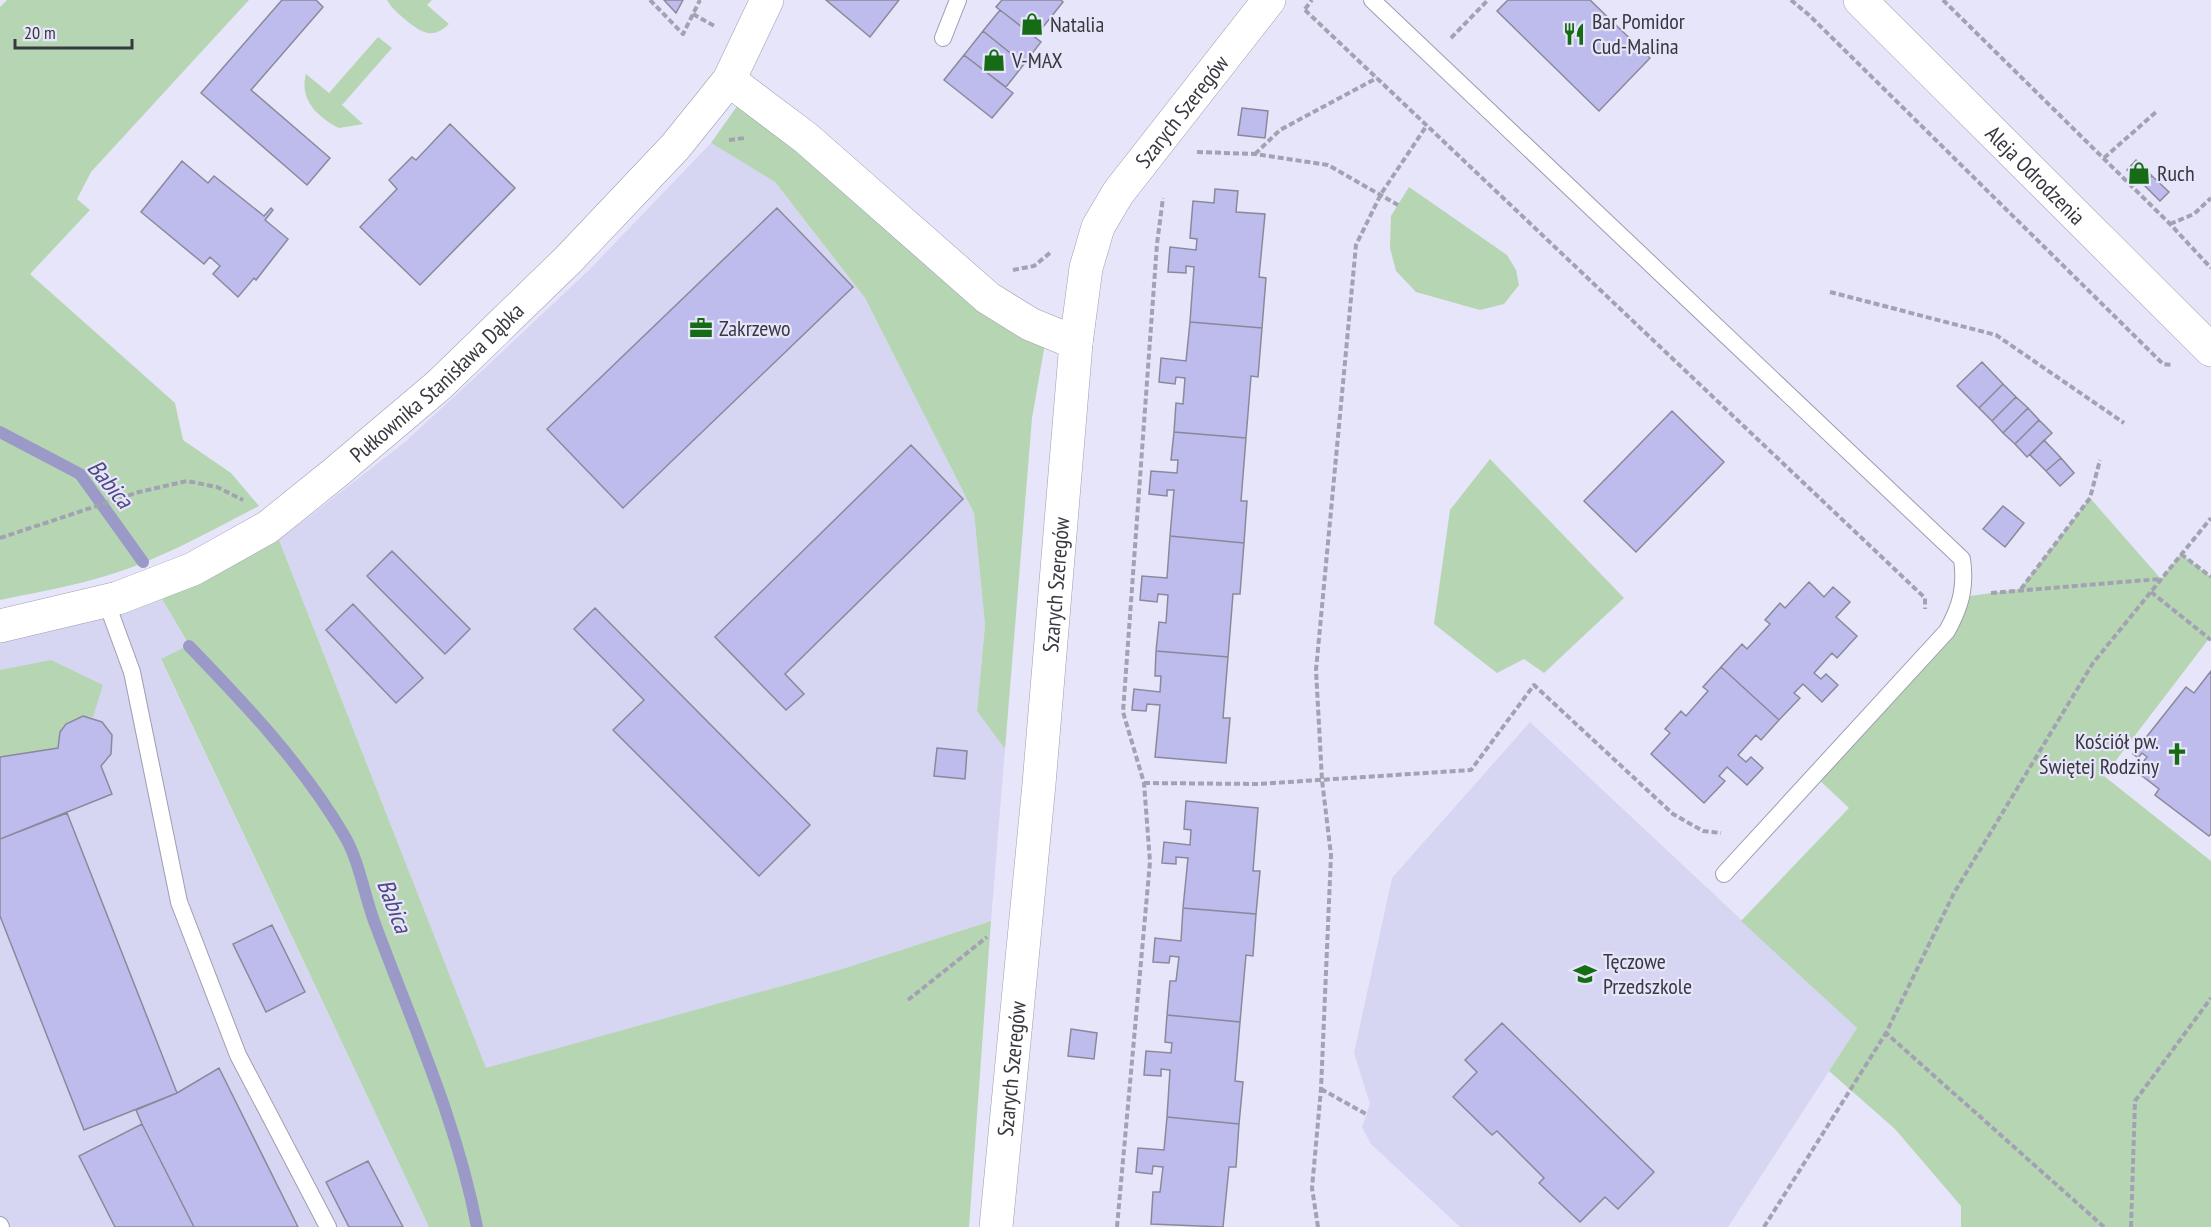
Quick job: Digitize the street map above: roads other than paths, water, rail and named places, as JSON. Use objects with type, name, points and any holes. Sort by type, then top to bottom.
[{"type":"street","name":"Pułkownika Stanisława Dąbka","points":[[0,626],[112,600],[194,569],[268,527],[335,473],[448,377],[568,260],[666,156],[729,80],[767,0]]},
{"type":"street","name":"Szarych Szeregów","points":[[996,1227],[1028,896],[1076,343],[1086,268],[1098,227],[1142,159],[1269,0]]},
{"type":"street","name":"Aleja Odrodzenia","points":[[1860,0],[2198,357]]},
{"type":"street","points":[[729,80],[806,138],[988,298],[1030,324],[1076,343]]},
{"type":"lane","points":[[943,38],[958,0]]},
{"type":"lane","points":[[1372,0],[1962,559],[1965,579],[1963,597],[1947,631],[1724,874]]},
{"type":"lane","points":[[112,600],[132,672],[179,902],[237,1055],[328,1227]]},
{"type":"waterway","name":"Babica","points":[[0,432],[80,474],[143,562]]},
{"type":"waterway","name":"Babica","points":[[189,646],[252,713],[292,760],[328,809],[349,845],[374,921],[445,1109],[477,1227]]},
{"type":"place","name":"Natalia","points":[[1032,24]]},
{"type":"place","name":"Bar Pomidor Cud-Malina","points":[[1574,34]]},
{"type":"place","name":"V-MAX","points":[[994,60]]},
{"type":"place","name":"Ruch","points":[[2139,173]]},
{"type":"place","name":"Zakrzewo","points":[[701,328]]},
{"type":"place","name":"Kościół pw. Świętej Rodziny","points":[[2177,754]]},
{"type":"place","name":"Tęczowe Przedszkole","points":[[1585,974]]}]
